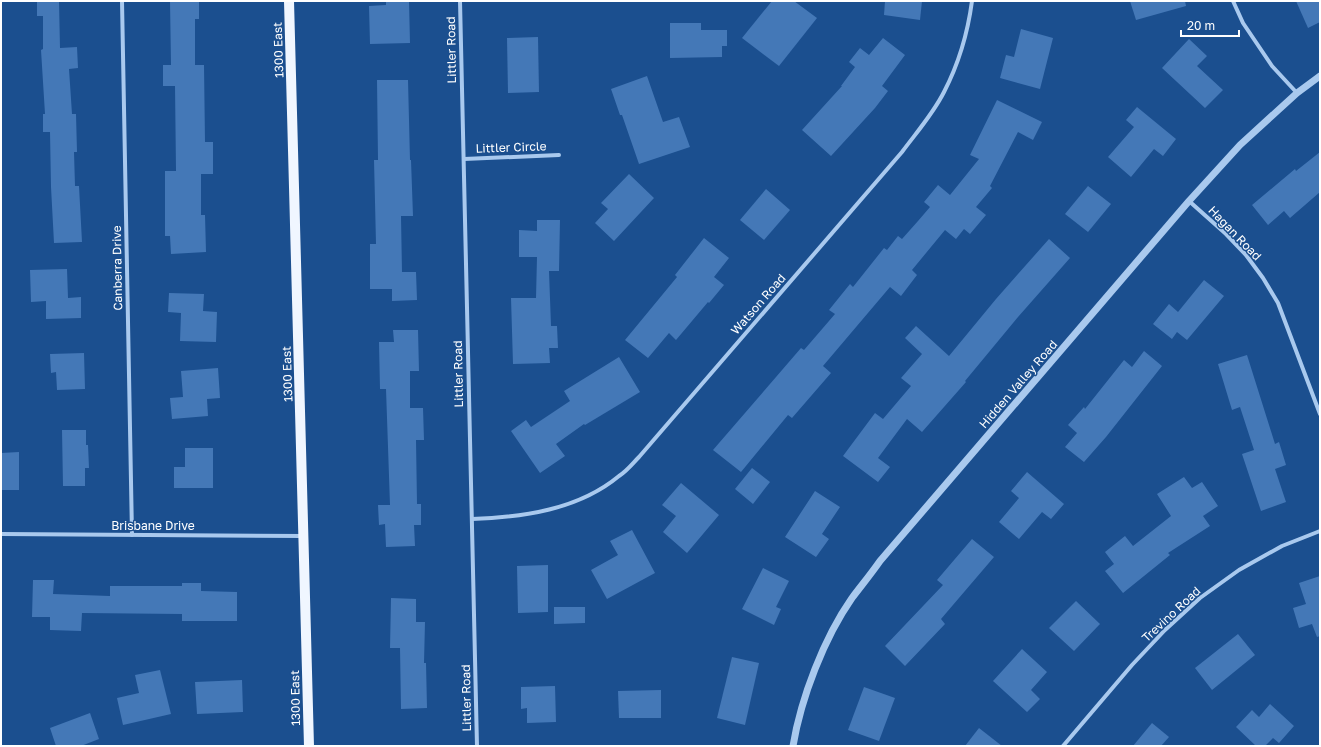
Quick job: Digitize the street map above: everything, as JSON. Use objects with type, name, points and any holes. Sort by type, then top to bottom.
[{"type":"main road","name":"1300 East","points":[[289,1],[305,536],[309,746]]},
{"type":"street","name":"Canberra Drive","points":[[122,1],[132,535]]},
{"type":"street","name":"Littler Road","points":[[460,1],[477,746]]},
{"type":"street","name":"Watson Road","points":[[472,519],[507,518],[538,513],[570,504],[599,491],[620,476],[639,457],[896,158],[924,123],[944,92],[958,56],[969,20],[972,1]]},
{"type":"street","points":[[1233,1],[1243,23],[1272,66],[1297,93]]},
{"type":"street","name":"Hidden Valley Road","points":[[793,746],[808,686],[827,641],[851,599],[880,562],[1189,200],[1240,144],[1297,93],[1320,76]]},
{"type":"street","name":"Littler Circle","points":[[464,159],[559,155]]},
{"type":"street","name":"Hagan Road","points":[[1189,200],[1236,244],[1263,278],[1278,303],[1320,414]]},
{"type":"street","name":"Trevino Road","points":[[1063,746],[1132,665],[1165,630],[1200,598],[1246,566],[1282,546],[1320,532]]},
{"type":"street","name":"Brisbane Drive","points":[[1,534],[305,536]]},
{"type":"building","points":[[37,1],[59,1],[60,48],[77,47],[78,68],[69,69],[72,114],[76,114],[77,152],[74,152],[75,186],[79,186],[82,242],[54,243],[50,132],[43,132],[43,114],[45,114],[41,50],[43,49],[43,16],[37,16]]},
{"type":"building","points":[[170,1],[199,1],[199,19],[195,19],[195,65],[204,65],[205,142],[213,142],[213,174],[201,174],[201,215],[205,215],[206,252],[171,254],[170,236],[165,236],[165,171],[176,171],[175,86],[163,86],[163,65],[171,65]]},
{"type":"building","points":[[386,1],[409,1],[410,43],[370,44],[369,6],[386,5]]},
{"type":"building","points":[[772,1],[794,1],[817,18],[779,66],[742,38]]},
{"type":"building","points":[[885,1],[922,1],[920,20],[884,15]]},
{"type":"building","points":[[1130,1],[1185,1],[1186,6],[1136,20]]},
{"type":"building","points":[[1296,1],[1320,1],[1320,22],[1308,28]]},
{"type":"building","points":[[670,23],[701,23],[701,30],[727,30],[727,46],[722,46],[722,57],[670,58]]},
{"type":"building","points":[[1021,29],[1053,38],[1040,89],[1000,78],[1006,55],[1014,57]]},
{"type":"building","points":[[538,37],[539,92],[508,93],[507,38]]},
{"type":"building","points":[[883,38],[905,55],[882,86],[888,91],[875,108],[831,156],[802,130],[842,86],[855,67],[849,62],[860,48],[869,55]]},
{"type":"building","points":[[1189,39],[1207,56],[1197,66],[1223,90],[1205,108],[1162,68]]},
{"type":"building","points":[[647,76],[663,122],[679,117],[690,147],[639,164],[622,115],[620,115],[611,89]]},
{"type":"building","points":[[377,80],[408,80],[413,216],[401,216],[402,272],[416,272],[417,300],[392,301],[392,289],[370,289],[370,244],[376,244],[374,160],[378,160]]},
{"type":"building","points":[[997,100],[1042,122],[1033,140],[1018,132],[990,186],[992,188],[976,207],[986,215],[970,234],[964,229],[956,239],[945,230],[912,270],[917,275],[901,296],[890,287],[823,366],[831,373],[792,418],[788,415],[741,472],[713,450],[801,348],[804,350],[835,314],[829,310],[850,284],[853,287],[884,248],[887,250],[898,236],[902,239],[930,207],[924,202],[938,185],[950,195],[979,159],[970,155]]},
{"type":"building","points":[[1137,107],[1176,139],[1163,156],[1154,149],[1131,177],[1108,157],[1134,127],[1126,120]]},
{"type":"building","points":[[1320,152],[1320,192],[1290,218],[1284,211],[1268,225],[1252,205],[1295,169],[1296,171]]},
{"type":"building","points":[[629,174],[654,198],[614,241],[595,223],[608,209],[601,203]]},
{"type":"building","points":[[1088,186],[1111,204],[1088,232],[1065,214]]},
{"type":"building","points":[[766,189],[790,210],[764,240],[740,220]]},
{"type":"building","points":[[537,220],[560,220],[559,271],[549,271],[551,326],[557,326],[558,348],[549,348],[550,363],[513,364],[511,298],[536,298],[537,257],[519,257],[519,230],[537,231]]},
{"type":"building","points":[[704,238],[729,258],[714,277],[724,285],[676,340],[669,333],[648,358],[625,340],[677,277],[675,275]]},
{"type":"building","points":[[1049,239],[1070,258],[1018,317],[965,381],[966,382],[922,432],[907,419],[878,458],[890,467],[878,482],[843,456],[875,413],[883,419],[911,386],[901,378],[922,354],[905,338],[916,326],[949,356],[996,299]]},
{"type":"building","points":[[67,269],[68,298],[81,297],[81,318],[46,319],[46,301],[31,302],[30,270]]},
{"type":"building","points":[[1204,280],[1224,296],[1187,340],[1177,332],[1172,339],[1153,324],[1169,304],[1178,312]]},
{"type":"building","points":[[169,293],[204,294],[203,311],[217,312],[216,342],[180,341],[181,313],[168,312]]},
{"type":"building","points":[[393,330],[418,330],[419,371],[410,371],[410,408],[423,408],[424,440],[416,440],[417,504],[421,504],[421,525],[414,525],[415,546],[386,547],[385,524],[379,525],[378,505],[390,505],[386,389],[380,389],[379,342],[394,342]]},
{"type":"building","points":[[1144,351],[1162,366],[1106,437],[1084,462],[1065,447],[1077,433],[1068,425],[1084,407],[1085,409],[1124,360],[1132,367]]},
{"type":"building","points":[[84,353],[85,389],[57,390],[56,372],[51,373],[50,354]]},
{"type":"building","points":[[1247,355],[1275,444],[1279,442],[1286,465],[1275,469],[1286,502],[1261,511],[1242,454],[1254,450],[1240,407],[1232,410],[1218,364]]},
{"type":"building","points":[[619,357],[640,392],[585,425],[584,424],[556,444],[565,456],[540,473],[511,431],[526,420],[531,427],[570,401],[564,391]]},
{"type":"building","points":[[218,368],[220,398],[207,399],[208,416],[172,419],[170,398],[183,397],[181,371]]},
{"type":"building","points":[[62,430],[86,430],[89,468],[85,468],[85,486],[63,486]]},
{"type":"building","points":[[185,448],[213,448],[213,488],[174,488],[174,467],[185,467]]},
{"type":"building","points":[[19,452],[19,490],[1,490],[1,453]]},
{"type":"building","points":[[752,468],[770,482],[753,504],[735,489]]},
{"type":"building","points":[[1027,472],[1064,504],[1051,519],[1042,512],[1019,539],[999,522],[1019,498],[1011,491]]},
{"type":"building","points":[[1184,477],[1192,488],[1202,482],[1218,506],[1203,516],[1210,526],[1168,553],[1170,555],[1123,593],[1105,571],[1114,564],[1105,552],[1125,536],[1133,546],[1171,516],[1157,494]]},
{"type":"building","points":[[681,483],[719,515],[687,553],[663,532],[676,516],[662,505]]},
{"type":"building","points":[[815,491],[840,507],[822,534],[829,539],[816,557],[785,537]]},
{"type":"building","points":[[632,530],[655,573],[607,599],[591,570],[618,555],[610,541]]},
{"type":"building","points":[[972,539],[994,557],[941,619],[945,624],[905,666],[885,646],[943,585],[937,580]]},
{"type":"building","points":[[548,565],[548,612],[518,613],[517,566]]},
{"type":"building","points":[[763,568],[789,581],[776,607],[781,609],[774,625],[742,609]]},
{"type":"building","points":[[1320,576],[1320,636],[1317,637],[1312,624],[1299,628],[1293,608],[1306,604],[1299,583]]},
{"type":"building","points":[[33,580],[54,580],[53,594],[110,596],[110,586],[182,586],[182,583],[201,583],[201,591],[237,592],[237,621],[182,621],[182,614],[82,613],[81,631],[50,630],[50,617],[32,617]]},
{"type":"building","points":[[391,598],[416,599],[416,622],[425,622],[424,663],[426,663],[427,708],[401,709],[400,648],[390,648]]},
{"type":"building","points":[[1076,601],[1100,624],[1074,651],[1049,628]]},
{"type":"building","points":[[554,607],[585,607],[585,623],[554,624]]},
{"type":"building","points":[[1238,634],[1255,655],[1212,690],[1195,668]]},
{"type":"building","points":[[1022,649],[1047,672],[1031,690],[1040,699],[1027,712],[993,681]]},
{"type":"building","points":[[732,657],[759,663],[745,725],[717,718]]},
{"type":"building","points":[[160,670],[171,714],[123,725],[117,698],[139,693],[135,675]]},
{"type":"building","points":[[242,680],[243,712],[197,714],[195,682]]},
{"type":"building","points":[[555,686],[556,722],[527,723],[527,708],[521,709],[521,687]]},
{"type":"building","points":[[864,687],[895,698],[879,741],[848,730]]},
{"type":"building","points":[[661,690],[661,718],[619,718],[618,691]]},
{"type":"building","points":[[1270,704],[1294,726],[1279,743],[1273,738],[1265,746],[1256,746],[1236,727],[1252,710],[1259,717]]},
{"type":"building","points":[[90,713],[99,739],[81,746],[56,746],[50,728]]},
{"type":"building","points":[[1152,723],[1169,737],[1161,746],[1133,746]]},
{"type":"building","points":[[979,728],[1002,746],[965,746]]}]
